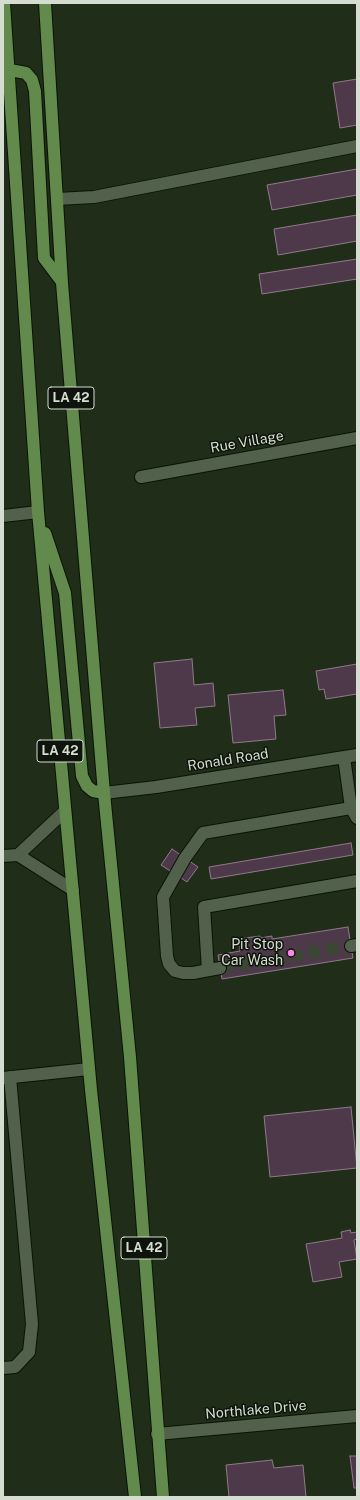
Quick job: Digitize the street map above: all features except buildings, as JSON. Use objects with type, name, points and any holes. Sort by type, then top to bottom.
[{"type":"main road","name":"LA 42","points":[[4,3],[10,70],[38,512],[89,1069],[135,1497]]},
{"type":"main road","name":"LA 42","points":[[44,3],[62,284],[104,793],[130,1057],[157,1434],[163,1497]]},
{"type":"main road","points":[[10,70],[26,73],[32,80],[35,92],[44,258],[62,284]]},
{"type":"main road","points":[[38,512],[65,593],[82,776],[87,786],[93,791],[104,793]]},
{"type":"street","points":[[57,199],[94,197],[357,146]]},
{"type":"street","name":"Rue Village","points":[[142,477],[357,438]]},
{"type":"street","points":[[3,516],[38,512]]},
{"type":"street","name":"Ronald Road","points":[[104,793],[156,787],[357,755]]},
{"type":"street","points":[[344,757],[354,813],[203,833],[185,858],[163,897],[169,964],[175,971],[184,973],[214,969],[204,907],[357,881]]},
{"type":"street","points":[[3,856],[18,854],[65,811]]},
{"type":"street","points":[[18,854],[72,890]]},
{"type":"street","points":[[3,1368],[14,1367],[29,1352],[32,1324],[7,1078],[89,1069]]},
{"type":"street","name":"Northlake Drive","points":[[157,1434],[357,1416]]},
{"type":"tunnel","points":[[220,968],[351,946]]},
{"type":"place","name":"Pit Stop Car Wash","points":[[291,953]]}]
